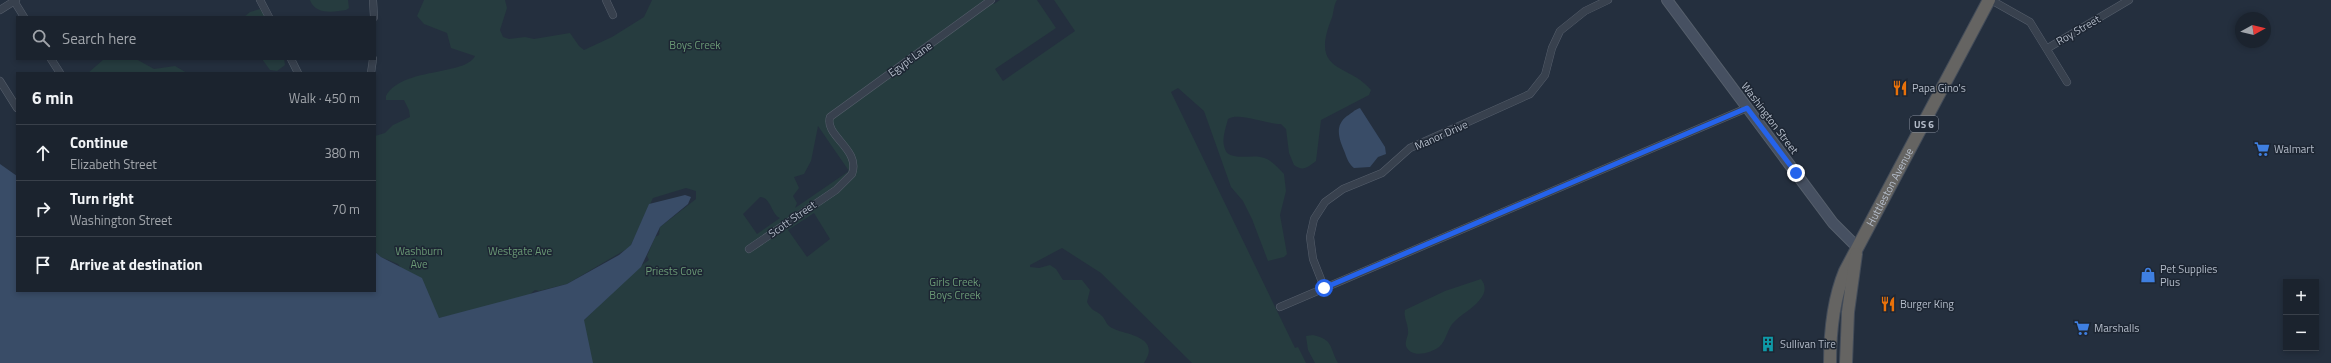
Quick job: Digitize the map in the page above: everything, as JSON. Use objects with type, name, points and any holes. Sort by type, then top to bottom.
[{"type":"highway","name":"Huttleston Avenue","points":[[1830,363],[1832,321],[1837,293],[1857,246],[1990,0]]},
{"type":"highway","name":"Huttleston Avenue","points":[[1846,363],[1848,312],[1857,246]]},
{"type":"main road","name":"Washington Street","points":[[1667,0],[1833,223],[1857,246]]},
{"type":"street","points":[[260,0],[268,16]]},
{"type":"street","points":[[373,0],[374,16]]},
{"type":"street","points":[[606,0],[613,15]]},
{"type":"street","name":"Egypt Lane","points":[[830,117],[991,0]]},
{"type":"street","name":"Manor Drive","points":[[1324,288],[1313,259],[1310,237],[1314,219],[1325,202],[1342,189],[1382,172],[1410,148],[1530,94],[1545,75],[1552,48],[1560,31],[1584,11],[1608,0]]},
{"type":"street","points":[[1990,0],[2030,22],[2048,48],[2067,82]]},
{"type":"street","name":"Roy Street","points":[[2048,48],[2129,0]]},
{"type":"street","points":[[0,10],[15,1],[23,16]]},
{"type":"street","points":[[52,60],[59,72]]},
{"type":"street","points":[[292,60],[298,72]]},
{"type":"street","points":[[371,72],[373,60]]},
{"type":"street","points":[[0,81],[16,106]]},
{"type":"street","points":[[1280,307],[1747,108]]},
{"type":"street","name":"Scott Street","points":[[749,249],[836,190],[850,177],[854,164],[851,155],[830,126],[830,117]]},
{"type":"green space","points":[[310,0],[348,0],[349,8],[346,10],[331,12],[320,10],[312,5]]},
{"type":"green space","points":[[424,0],[505,0],[507,8],[500,30],[503,37],[509,39],[525,37],[534,39],[570,33],[579,46],[584,50],[612,37],[644,17],[652,0],[991,0],[994,4],[1000,0],[1037,0],[1056,28],[995,69],[1003,81],[1075,31],[1054,0],[1337,0],[1326,37],[1325,50],[1329,59],[1335,65],[1362,81],[1371,90],[1369,95],[1321,120],[1316,161],[1305,168],[1300,168],[1294,165],[1289,153],[1286,129],[1281,124],[1239,117],[1228,119],[1223,141],[1227,153],[1241,157],[1262,157],[1274,164],[1284,174],[1286,191],[1280,215],[1287,254],[1284,257],[1268,261],[1252,219],[1243,201],[1231,187],[1204,111],[1178,88],[1171,92],[1295,348],[1298,347],[1306,363],[1192,363],[1101,273],[1062,248],[1030,265],[1030,267],[1039,268],[1050,265],[1056,269],[1063,280],[1082,280],[1090,290],[1087,302],[1102,316],[1108,325],[1112,328],[1140,338],[1145,342],[1148,347],[1148,354],[1144,363],[577,363],[584,320],[634,271],[649,260],[647,256],[655,237],[659,235],[660,227],[696,199],[696,191],[686,188],[653,198],[630,247],[567,284],[539,291],[535,290],[524,299],[439,318],[398,264],[381,257],[376,253],[376,136],[385,133],[393,125],[410,117],[409,110],[404,100],[386,100],[386,96],[394,87],[405,80],[459,67],[469,62],[475,56],[451,48],[447,33],[424,24],[417,16]],"holes":[[[818,126],[849,171],[795,208],[797,203],[793,196],[799,188],[794,177],[804,174],[811,161]],[[760,197],[764,198],[769,203],[777,216],[780,218],[757,234],[743,214]],[[814,213],[830,239],[807,257],[788,230]]]},
{"type":"green space","points":[[260,9],[265,16],[245,16],[250,12]]},
{"type":"green space","points":[[103,60],[138,60],[154,69],[175,66],[185,72],[89,72]]},
{"type":"green space","points":[[263,60],[284,60],[285,65],[277,71],[270,70]]},
{"type":"green space","points":[[1481,279],[1484,286],[1482,298],[1452,324],[1444,341],[1439,347],[1421,354],[1417,354],[1409,350],[1406,346],[1408,331],[1405,310],[1445,291]]},
{"type":"green space","points":[[1313,335],[1328,342],[1338,363],[1315,363],[1308,350],[1306,336]]},
{"type":"water","points":[[1360,108],[1385,147],[1386,154],[1378,157],[1370,167],[1354,168],[1348,161],[1343,148],[1339,128],[1340,124],[1347,116]]},
{"type":"water","points":[[0,164],[16,175],[16,292],[376,292],[376,253],[381,257],[422,278],[439,318],[567,284],[619,255],[631,245],[649,204],[685,195],[691,197],[688,204],[660,227],[641,267],[584,320],[593,363],[0,363]]},
{"type":"place","name":"Papa Gino's","points":[[1900,88]]},
{"type":"place","name":"Walmart","points":[[2262,149]]},
{"type":"place","name":"Pet Supplies Plus","points":[[2148,275]]},
{"type":"place","name":"Burger King","points":[[1888,304]]},
{"type":"place","name":"Marshalls","points":[[2082,328]]},
{"type":"place","name":"Sullivan Tire","points":[[1768,344]]},
{"type":"route","points":[[1324,288],[1747,108],[1796,173]]},
{"type":"park label","name":"Boys Creek","points":[[695,45]]},
{"type":"park label","name":"Westgate Ave","points":[[520,251]]},
{"type":"park label","name":"Washburn Ave","points":[[419,257]]},
{"type":"park label","name":"Priests Cove","points":[[674,271]]},
{"type":"park label","name":"Girls Creek, Boys Creek","points":[[955,288]]}]
